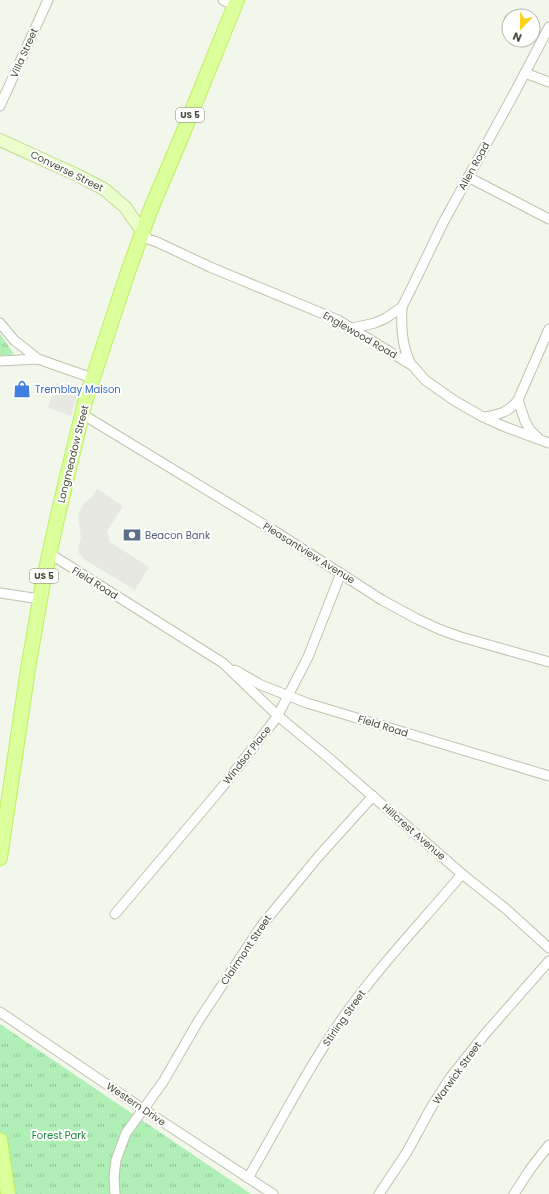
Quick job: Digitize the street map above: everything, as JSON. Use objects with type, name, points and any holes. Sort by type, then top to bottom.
[{"type":"main road","name":"Longmeadow Street","points":[[0,858],[4,805],[40,599],[82,414],[92,378],[142,230],[155,196],[181,138],[232,2]]},
{"type":"main road","name":"Converse Street","points":[[0,140],[104,189],[125,207],[142,230]]},
{"type":"main road","points":[[0,1140],[8,1194]]},
{"type":"street","name":"Villa Street","points":[[0,106],[48,0]]},
{"type":"street","name":"Allen Road","points":[[413,366],[406,355],[402,323],[402,307],[443,223],[526,73],[549,27]]},
{"type":"street","points":[[526,73],[549,82]]},
{"type":"street","points":[[468,177],[549,219]]},
{"type":"street","name":"Englewood Road","points":[[142,230],[148,239],[326,314],[352,328],[413,366],[425,380],[455,401],[483,417],[549,443]]},
{"type":"street","name":"Allen Road","points":[[352,328],[375,323],[386,318],[402,307]]},
{"type":"street","points":[[0,322],[14,340],[38,359],[92,378]]},
{"type":"street","points":[[483,417],[507,411],[518,400],[549,329]]},
{"type":"street","points":[[0,361],[38,359]]},
{"type":"street","points":[[518,400],[525,421],[530,430],[539,439]]},
{"type":"street","name":"Pleasantview Avenue","points":[[82,414],[276,532],[382,600],[435,628],[549,662]]},
{"type":"street","name":"Field Road","points":[[49,555],[55,557],[223,663],[261,685],[307,703],[549,776]]},
{"type":"street","name":"Windsor Place","points":[[115,914],[219,791],[278,716],[308,657],[341,573]]},
{"type":"street","points":[[0,593],[40,599]]},
{"type":"street","name":"Field Road","points":[[223,663],[278,716]]},
{"type":"street","name":"Hillcrest Avenue","points":[[278,716],[462,874],[506,909],[549,948]]},
{"type":"street","name":"Clairmont Street","points":[[115,1194],[115,1168],[118,1152],[126,1133],[163,1082],[199,1020],[262,924],[318,857],[373,796]]},
{"type":"street","name":"Stirling Street","points":[[248,1178],[298,1090],[342,1019],[386,962],[462,874]]},
{"type":"street","name":"Warwick Street","points":[[378,1194],[407,1152],[432,1106],[450,1078],[549,961]]},
{"type":"street","name":"Western Drive","points":[[0,1012],[273,1194]]},
{"type":"street","points":[[514,1194],[531,1168],[549,1145]]},
{"type":"green space","points":[[0,334],[14,354],[0,356]]},
{"type":"green space","name":"Forest Park","points":[[0,1024],[251,1194],[0,1194]]},
{"type":"shaded area","points":[[56,383],[78,392],[71,416],[48,408]]},
{"type":"shaded area","points":[[97,489],[123,506],[107,531],[110,542],[149,567],[135,590],[85,560],[78,552],[81,538],[78,515],[84,503],[93,496]]},
{"type":"place","name":"Tremblay Maison","points":[[22,389]]},
{"type":"place","name":"Beacon Bank","points":[[132,535]]}]
